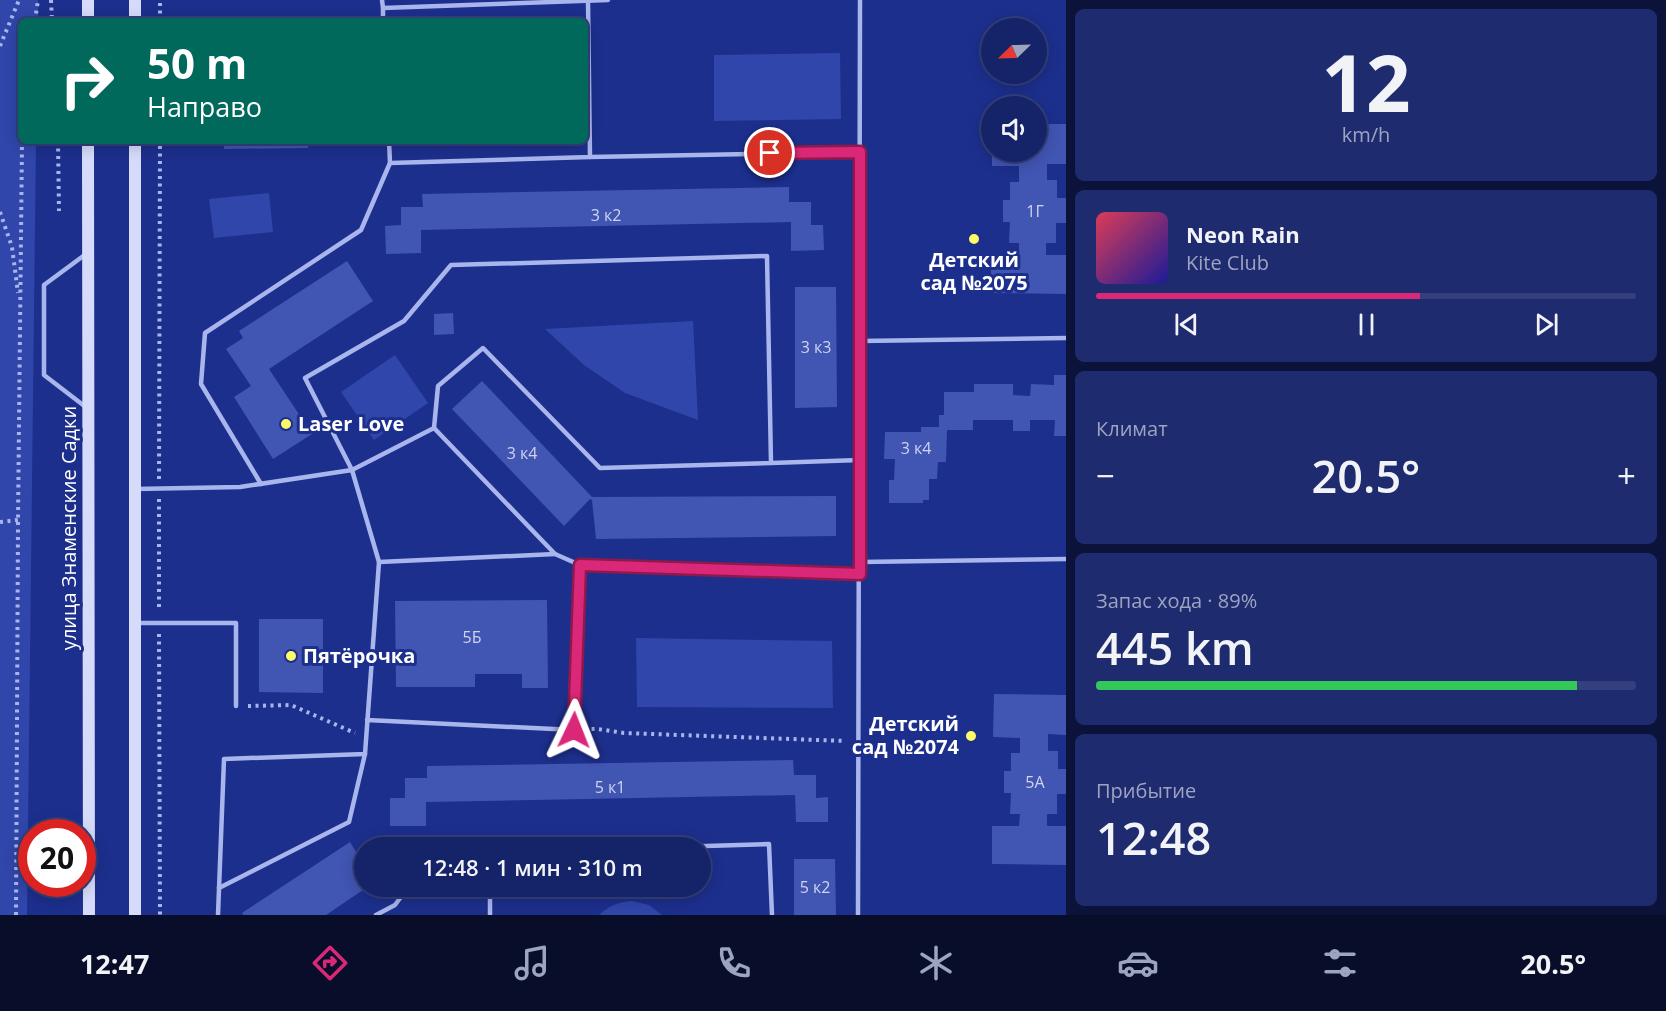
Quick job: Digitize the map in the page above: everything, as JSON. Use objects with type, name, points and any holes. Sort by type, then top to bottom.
[{"type":"street","points":[[88,0],[88,18]]},
{"type":"street","points":[[135,0],[135,18]]},
{"type":"street","name":"улица Знаменские Садки","points":[[88,144],[89,915]]},
{"type":"street","points":[[135,144],[135,915]]},
{"type":"lane","points":[[382,0],[383,18]]},
{"type":"lane","points":[[382,8],[608,0]]},
{"type":"lane","points":[[858,915],[860,0]]},
{"type":"lane","points":[[588,1],[590,157]]},
{"type":"lane","points":[[261,484],[201,384],[205,333],[361,230],[390,163],[389,144]]},
{"type":"lane","points":[[390,163],[860,152]]},
{"type":"lane","points":[[88,253],[44,285],[44,375],[88,410]]},
{"type":"lane","points":[[219,888],[349,822],[365,754],[379,562],[352,470],[305,378],[404,321],[451,265],[766,256],[771,463]]},
{"type":"lane","points":[[860,341],[1066,338]]},
{"type":"lane","points":[[860,460],[600,468],[483,348],[438,386],[434,428],[555,554],[580,565],[860,574]]},
{"type":"lane","points":[[135,489],[240,487],[352,470],[434,428]]},
{"type":"lane","points":[[379,562],[555,554]]},
{"type":"lane","points":[[860,562],[1066,560]]},
{"type":"lane","points":[[368,720],[574,730],[580,565]]},
{"type":"lane","points":[[135,623],[236,623],[236,706]]},
{"type":"lane","points":[[218,915],[224,759],[365,754]]},
{"type":"lane","points":[[711,846],[769,844],[772,915]]},
{"type":"lane","points":[[376,915],[394,905],[400,897]]},
{"type":"lane","points":[[490,897],[490,915]]},
{"type":"path","points":[[0,46],[19,0]]},
{"type":"path","points":[[35,18],[38,0]]},
{"type":"path","points":[[51,0],[52,18]]},
{"type":"path","points":[[160,0],[160,18]]},
{"type":"path","points":[[16,915],[22,144]]},
{"type":"path","points":[[58,144],[59,211]]},
{"type":"path","points":[[160,144],[160,915]]},
{"type":"path","points":[[0,212],[12,247],[20,314]]},
{"type":"path","points":[[0,522],[18,520]]},
{"type":"path","points":[[236,706],[291,705],[366,738]]},
{"type":"path","points":[[598,729],[624,733],[859,742]]},
{"type":"shaded area","points":[[0,0],[38,0],[38,18],[18,18],[18,144],[36,144],[28,819],[18,819],[18,897],[27,897],[27,915],[0,915]]},
{"type":"shaded area","points":[[840,53],[841,119],[714,121],[714,55]]},
{"type":"shaded area","points":[[269,193],[273,232],[214,238],[209,199]]},
{"type":"shaded area","points":[[693,321],[698,420],[625,393],[584,365],[545,329]]},
{"type":"shaded area","points":[[395,355],[428,403],[374,440],[341,392]]},
{"type":"shaded area","points":[[636,638],[832,641],[833,708],[637,707]]},
{"type":"shaded area","points":[[632,901],[649,905],[662,915],[599,915],[614,905]]},
{"type":"building","points":[[1047,124],[1066,124],[1066,164],[1047,164],[1047,180],[1057,180],[1057,198],[1066,198],[1066,223],[1056,223],[1056,243],[1046,243],[1046,255],[1066,255],[1066,294],[991,293],[991,255],[1019,256],[1019,243],[1009,243],[1010,222],[1003,222],[1003,200],[1010,200],[1010,182],[1019,182],[1019,166],[992,166],[992,162],[1047,162]]},
{"type":"building","points":[[224,144],[308,144],[308,148],[224,149]]},
{"type":"building","points":[[789,187],[789,202],[811,202],[811,225],[823,225],[824,250],[791,251],[791,222],[421,230],[421,253],[386,254],[385,226],[401,225],[401,207],[423,207],[422,194]]},
{"type":"building","points":[[347,261],[373,301],[269,369],[312,434],[273,459],[234,397],[251,386],[226,349],[243,338],[239,331]]},
{"type":"building","points":[[795,287],[836,287],[837,407],[795,408]]},
{"type":"building","points":[[453,313],[454,334],[434,335],[434,314]]},
{"type":"building","points":[[1054,375],[1066,375],[1066,436],[1054,436],[1055,420],[1030,420],[1030,431],[1013,431],[1013,420],[973,420],[973,430],[947,430],[946,462],[938,462],[937,479],[929,479],[929,500],[923,500],[923,503],[889,503],[889,480],[894,480],[895,459],[884,459],[885,432],[921,432],[921,427],[939,427],[939,415],[944,415],[944,392],[974,392],[974,384],[1013,384],[1013,395],[1030,396],[1031,384],[1054,385]]},
{"type":"building","points":[[482,381],[592,497],[836,496],[836,536],[596,539],[592,500],[590,499],[564,526],[452,409]]},
{"type":"building","points":[[547,600],[548,688],[522,688],[522,674],[475,674],[475,687],[396,687],[395,601]]},
{"type":"building","name":"Пятёрочка","points":[[259,619],[323,619],[323,693],[259,692]]},
{"type":"building","points":[[994,694],[1066,695],[1066,735],[1048,734],[1048,751],[1058,751],[1058,769],[1066,769],[1066,794],[1057,794],[1057,814],[1047,814],[1047,826],[1066,826],[1066,865],[992,864],[992,826],[1019,826],[1020,814],[1010,814],[1011,793],[1004,793],[1004,771],[1011,771],[1011,753],[1020,753],[1020,738],[993,737]]},
{"type":"building","points":[[793,760],[794,775],[816,775],[816,798],[828,797],[828,822],[796,822],[795,795],[426,802],[426,826],[390,826],[390,798],[405,798],[405,778],[427,778],[427,766]]},
{"type":"building","points":[[350,842],[354,849],[354,896],[326,915],[243,915],[242,913]]},
{"type":"building","points":[[794,859],[835,859],[836,915],[794,915]]},
{"type":"place","name":"Детский сад №2075","points":[[974,239]]},
{"type":"place","name":"Laser Love","points":[[286,424]]},
{"type":"place","name":"Пятёрочка","points":[[291,656]]},
{"type":"place","name":"Детский сад №2074","points":[[971,736]]},
{"type":"route","points":[[574,730],[580,565],[860,574],[860,152],[770,153]]}]
